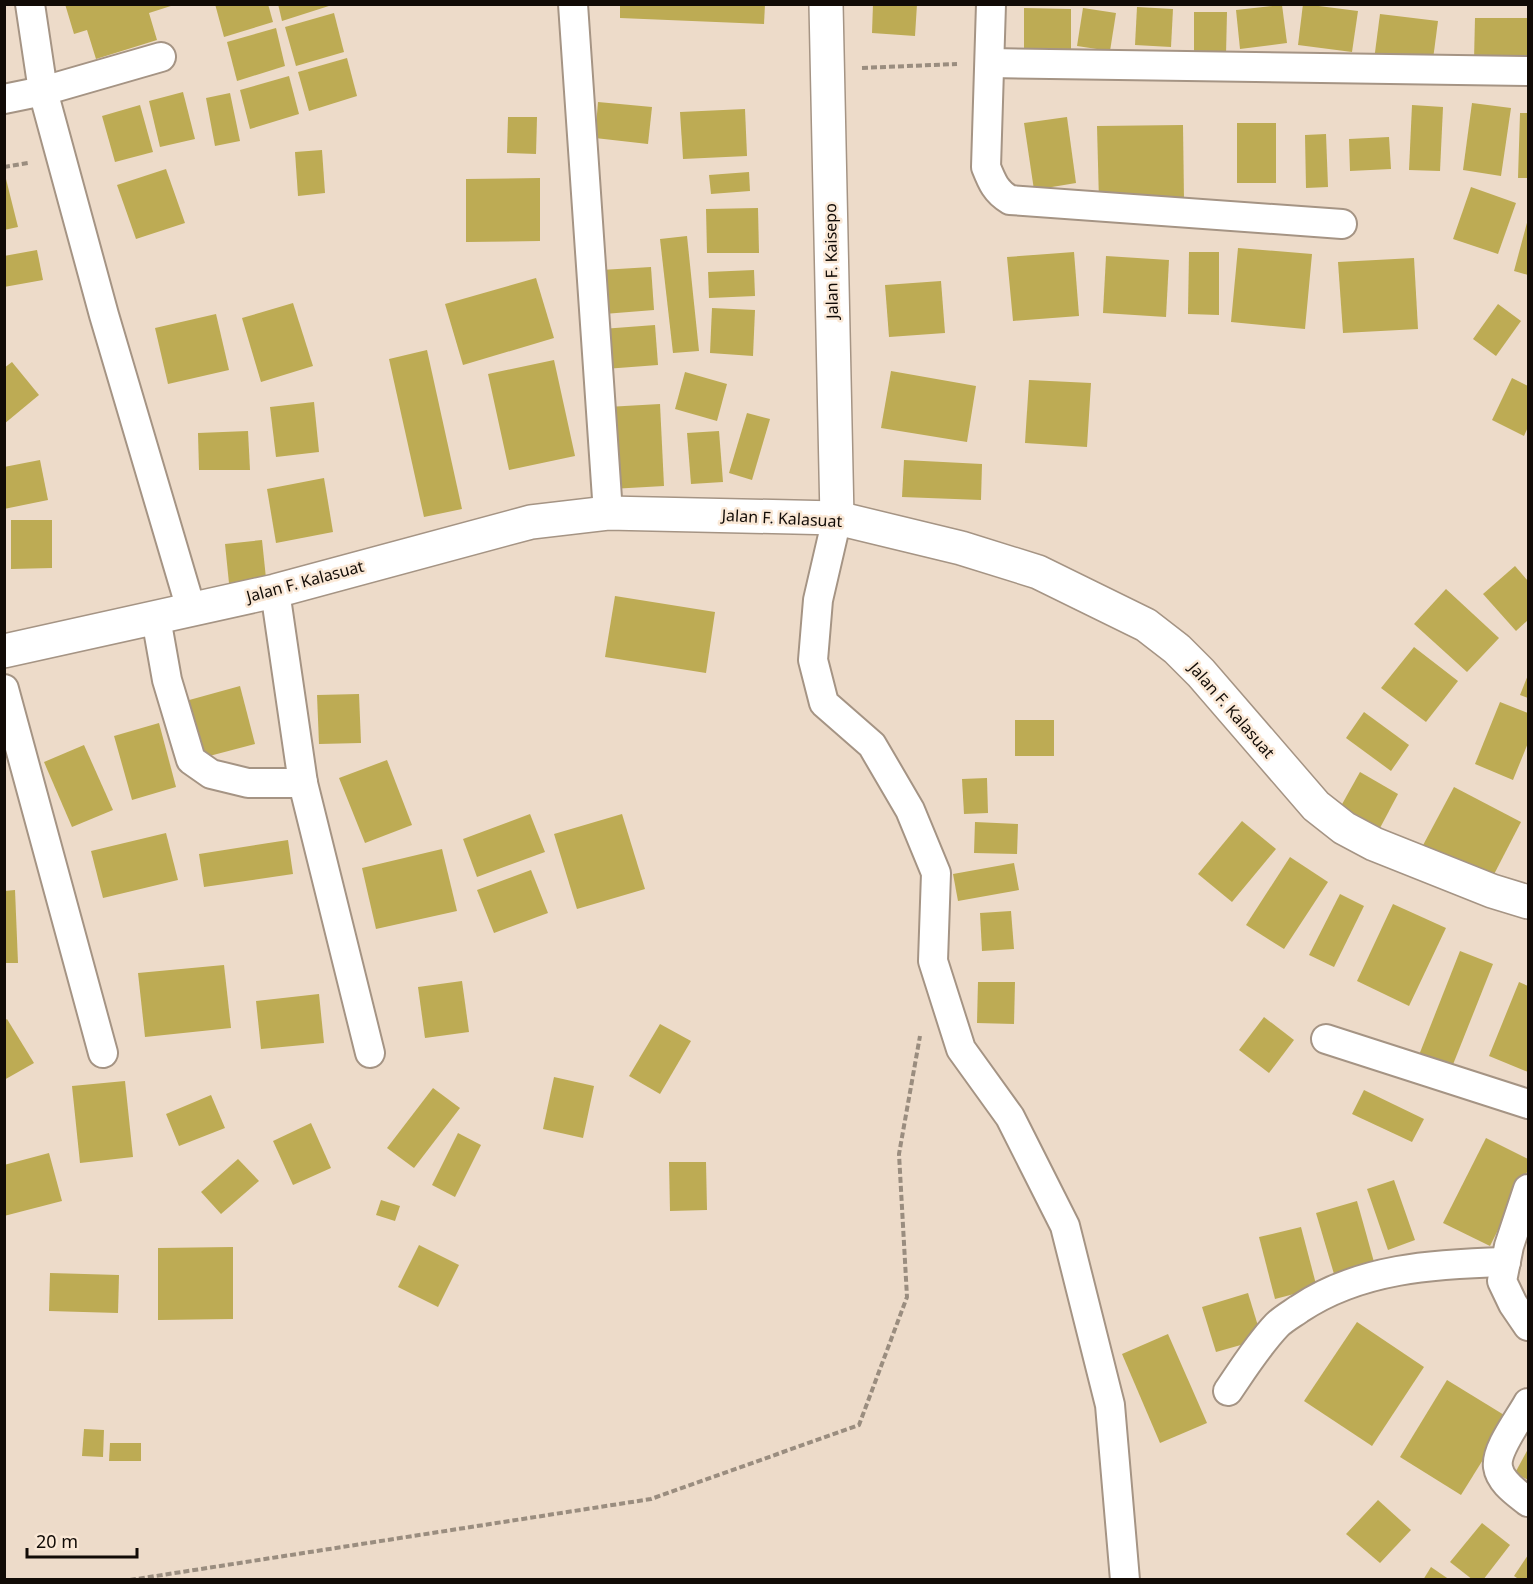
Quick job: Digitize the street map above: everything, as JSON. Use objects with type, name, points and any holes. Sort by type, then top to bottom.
[{"type":"street","points":[[30,4],[43,91],[104,315],[191,609]]},
{"type":"street","points":[[573,4],[608,513]]},
{"type":"street","name":"Jalan F. Kaisepo","points":[[826,4],[837,518]]},
{"type":"street","points":[[991,4],[986,167],[993,185],[1001,195],[1010,200],[1342,224]]},
{"type":"street","points":[[4,99],[43,91],[161,57]]},
{"type":"street","points":[[990,63],[1528,71]]},
{"type":"street","name":"Jalan F. Kalasuat","points":[[4,651],[274,591],[531,522],[608,513],[837,518],[961,548],[1038,572],[1146,625],[1177,649],[1201,673],[1316,806],[1344,828],[1374,844],[1492,891],[1528,902]]},
{"type":"street","points":[[837,518],[818,600],[813,660],[824,703],[872,745],[910,810],[936,873],[933,961],[961,1048],[1010,1117],[1065,1226],[1110,1405],[1125,1580]]},
{"type":"street","points":[[274,591],[303,783],[370,1053]]},
{"type":"street","points":[[156,618],[167,680],[191,760],[211,774],[249,783],[303,783]]},
{"type":"street","points":[[4,689],[103,1053]]},
{"type":"street","points":[[1326,1039],[1528,1104]]},
{"type":"street","points":[[1528,1189],[1509,1246],[1502,1281],[1528,1326]]},
{"type":"street","points":[[1228,1391],[1278,1323],[1317,1297],[1367,1277],[1438,1264],[1506,1262]]},
{"type":"street","points":[[1528,1403],[1500,1452],[1498,1467],[1509,1486],[1528,1502]]},
{"type":"path","points":[[826,69],[990,63]]},
{"type":"path","points":[[130,1580],[651,1498],[859,1425],[907,1297],[899,1154],[921,1029]]},
{"type":"building","points":[[65,4],[174,5],[149,13],[157,40],[96,59],[87,30],[74,34]]},
{"type":"building","points":[[215,4],[268,4],[273,22],[224,37]]},
{"type":"building","points":[[278,4],[332,4],[332,5],[282,21]]},
{"type":"building","points":[[620,4],[765,4],[764,24],[620,18]]},
{"type":"building","points":[[873,4],[917,4],[915,36],[872,33]]},
{"type":"building","points":[[1303,4],[1358,11],[1352,52],[1298,45]]},
{"type":"building","points":[[1282,5],[1287,43],[1240,49],[1236,10]]},
{"type":"building","points":[[1137,7],[1173,9],[1171,47],[1135,45]]},
{"type":"building","points":[[1024,8],[1071,9],[1071,56],[1024,55]]},
{"type":"building","points":[[1083,8],[1116,13],[1110,51],[1077,46]]},
{"type":"building","points":[[1194,12],[1227,12],[1226,55],[1194,55]]},
{"type":"building","points":[[334,13],[344,52],[296,66],[285,27]]},
{"type":"building","points":[[1380,14],[1438,21],[1432,67],[1374,60]]},
{"type":"building","points":[[1475,18],[1528,18],[1528,61],[1474,60]]},
{"type":"building","points":[[276,28],[285,66],[237,81],[227,42]]},
{"type":"building","points":[[347,58],[357,96],[309,111],[298,72]]},
{"type":"building","points":[[289,76],[299,114],[250,129],[240,90]]},
{"type":"building","points":[[183,92],[195,139],[160,147],[149,101]]},
{"type":"building","points":[[230,93],[240,141],[215,146],[206,98]]},
{"type":"building","points":[[598,102],[652,107],[648,144],[595,138]]},
{"type":"building","points":[[1472,103],[1511,108],[1501,176],[1463,170]]},
{"type":"building","points":[[140,105],[153,152],[115,162],[102,116]]},
{"type":"building","points":[[1412,105],[1443,107],[1440,171],[1409,170]]},
{"type":"building","points":[[745,109],[747,156],[683,159],[680,112]]},
{"type":"building","points":[[1520,113],[1528,113],[1528,178],[1518,178]]},
{"type":"building","points":[[508,117],[537,117],[536,154],[507,153]]},
{"type":"building","points":[[1067,117],[1076,183],[1034,190],[1024,123]]},
{"type":"building","points":[[1237,123],[1276,123],[1276,183],[1237,183]]},
{"type":"building","points":[[1183,125],[1184,200],[1099,202],[1097,126]]},
{"type":"building","points":[[1326,134],[1328,187],[1306,188],[1305,135]]},
{"type":"building","points":[[1389,137],[1391,169],[1350,171],[1349,139]]},
{"type":"building","points":[[322,150],[325,193],[298,196],[295,152]]},
{"type":"building","points":[[166,169],[185,223],[136,239],[117,185]]},
{"type":"building","points":[[4,171],[18,227],[4,230]]},
{"type":"building","points":[[749,172],[750,191],[711,194],[709,175]]},
{"type":"building","points":[[540,178],[540,241],[466,242],[466,179]]},
{"type":"building","points":[[1471,187],[1516,203],[1498,254],[1453,239]]},
{"type":"building","points":[[758,208],[759,253],[707,253],[706,209]]},
{"type":"building","points":[[1528,219],[1528,275],[1514,271]]},
{"type":"building","points":[[687,236],[699,351],[673,353],[660,239]]},
{"type":"building","points":[[1238,248],[1312,254],[1305,329],[1231,322]]},
{"type":"building","points":[[37,250],[43,280],[4,287],[4,256]]},
{"type":"building","points":[[1074,252],[1079,316],[1013,321],[1007,257]]},
{"type":"building","points":[[1189,252],[1219,252],[1219,315],[1188,314]]},
{"type":"building","points":[[1106,256],[1169,260],[1166,317],[1103,313]]},
{"type":"building","points":[[1414,258],[1418,329],[1343,333],[1338,262]]},
{"type":"building","points":[[651,267],[654,310],[604,314],[601,270]]},
{"type":"building","points":[[754,270],[755,296],[709,298],[708,272]]},
{"type":"building","points":[[536,278],[554,338],[463,365],[445,304]]},
{"type":"building","points":[[941,281],[945,333],[889,337],[885,285]]},
{"type":"building","points":[[293,303],[313,366],[261,382],[242,318]]},
{"type":"building","points":[[1498,304],[1521,321],[1496,356],[1473,339]]},
{"type":"building","points":[[712,308],[755,310],[753,356],[710,353]]},
{"type":"building","points":[[216,314],[229,370],[168,384],[155,328]]},
{"type":"building","points":[[655,325],[658,365],[605,369],[602,329]]},
{"type":"building","points":[[427,350],[462,509],[424,517],[389,359]]},
{"type":"building","points":[[554,360],[575,456],[509,470],[488,374]]},
{"type":"building","points":[[12,362],[39,395],[4,424],[4,368]]},
{"type":"building","points":[[891,371],[976,386],[967,442],[881,428]]},
{"type":"building","points":[[685,372],[727,384],[717,421],[675,409]]},
{"type":"building","points":[[1512,378],[1528,386],[1528,427],[1524,436],[1492,420]]},
{"type":"building","points":[[1029,380],[1091,383],[1087,447],[1025,443]]},
{"type":"building","points":[[314,402],[319,452],[276,457],[270,407]]},
{"type":"building","points":[[660,404],[664,486],[611,489],[607,407]]},
{"type":"building","points":[[747,413],[770,419],[752,480],[729,473]]},
{"type":"building","points":[[248,431],[250,470],[199,470],[198,433]]},
{"type":"building","points":[[719,431],[723,482],[691,484],[687,433]]},
{"type":"building","points":[[40,460],[48,500],[4,509],[4,467]]},
{"type":"building","points":[[904,460],[982,464],[981,500],[902,497]]},
{"type":"building","points":[[324,478],[333,532],[276,543],[267,489]]},
{"type":"building","points":[[11,520],[52,520],[52,568],[11,569]]},
{"type":"building","points":[[262,540],[267,588],[230,593],[225,544]]},
{"type":"building","points":[[1515,566],[1528,581],[1528,620],[1516,631],[1483,594]]},
{"type":"building","points":[[1446,589],[1499,638],[1467,672],[1414,624]]},
{"type":"building","points":[[615,596],[715,612],[706,673],[605,657]]},
{"type":"building","points":[[1414,647],[1458,681],[1426,722],[1381,688]]},
{"type":"building","points":[[1528,675],[1528,698],[1520,695]]},
{"type":"building","points":[[240,686],[255,744],[198,759],[182,702]]},
{"type":"building","points":[[359,694],[361,743],[319,744],[317,695]]},
{"type":"building","points":[[1500,702],[1528,713],[1528,743],[1513,780],[1475,764]]},
{"type":"building","points":[[1364,712],[1409,745],[1391,771],[1346,738]]},
{"type":"building","points":[[1015,720],[1054,720],[1054,756],[1015,756]]},
{"type":"building","points":[[159,723],[176,787],[132,800],[114,736]]},
{"type":"building","points":[[84,745],[113,810],[72,827],[44,762]]},
{"type":"building","points":[[387,760],[412,825],[365,843],[339,778]]},
{"type":"building","points":[[1360,772],[1398,794],[1380,828],[1341,806]]},
{"type":"building","points":[[987,778],[988,813],[964,814],[962,779]]},
{"type":"building","points":[[1454,787],[1521,822],[1489,884],[1421,849]]},
{"type":"building","points":[[530,814],[545,852],[477,877],[463,839]]},
{"type":"building","points":[[622,814],[645,889],[577,909],[554,834]]},
{"type":"building","points":[[1242,821],[1276,849],[1232,902],[1198,874]]},
{"type":"building","points":[[975,822],[1018,824],[1017,854],[974,853]]},
{"type":"building","points":[[166,833],[178,880],[103,898],[91,851]]},
{"type":"building","points":[[288,840],[293,874],[204,887],[199,854]]},
{"type":"building","points":[[442,849],[457,911],[376,929],[362,868]]},
{"type":"building","points":[[1290,857],[1328,882],[1284,949],[1246,925]]},
{"type":"building","points":[[1014,863],[1019,890],[958,901],[953,874]]},
{"type":"building","points":[[531,870],[548,913],[494,933],[477,890]]},
{"type":"building","points":[[15,890],[18,963],[4,963],[4,891]]},
{"type":"building","points":[[1340,894],[1364,906],[1334,967],[1309,955]]},
{"type":"building","points":[[1393,904],[1446,928],[1409,1006],[1357,981]]},
{"type":"building","points":[[1011,911],[1014,949],[982,951],[980,913]]},
{"type":"building","points":[[1460,951],[1493,964],[1452,1067],[1419,1055]]},
{"type":"building","points":[[224,965],[231,1028],[145,1037],[138,973]]},
{"type":"building","points":[[462,981],[469,1032],[425,1038],[418,987]]},
{"type":"building","points":[[978,982],[1015,982],[1014,1024],[977,1023]]},
{"type":"building","points":[[1519,982],[1528,986],[1528,1072],[1489,1056]]},
{"type":"building","points":[[319,994],[324,1043],[261,1049],[256,1001]]},
{"type":"building","points":[[1264,1017],[1294,1040],[1269,1073],[1239,1050]]},
{"type":"building","points":[[7,1019],[34,1063],[4,1080],[4,1021]]},
{"type":"building","points":[[660,1024],[691,1041],[660,1094],[629,1076]]},
{"type":"building","points":[[554,1077],[594,1086],[583,1138],[543,1129]]},
{"type":"building","points":[[125,1081],[133,1157],[80,1163],[72,1086]]},
{"type":"building","points":[[433,1088],[460,1108],[414,1168],[387,1148]]},
{"type":"building","points":[[1364,1090],[1424,1119],[1412,1142],[1352,1114]]},
{"type":"building","points":[[211,1095],[225,1128],[179,1146],[166,1114]]},
{"type":"building","points":[[311,1123],[331,1168],[293,1185],[273,1141]]},
{"type":"building","points":[[458,1133],[481,1145],[455,1197],[432,1185]]},
{"type":"building","points":[[1486,1138],[1528,1159],[1528,1170],[1490,1246],[1443,1223]]},
{"type":"building","points":[[49,1153],[62,1201],[4,1216],[4,1165]]},
{"type":"building","points":[[238,1159],[259,1181],[221,1214],[201,1192]]},
{"type":"building","points":[[669,1162],[706,1162],[707,1210],[670,1211]]},
{"type":"building","points":[[1394,1180],[1415,1240],[1388,1250],[1367,1189]]},
{"type":"building","points":[[381,1200],[400,1206],[395,1221],[376,1215]]},
{"type":"building","points":[[1357,1201],[1374,1262],[1334,1274],[1316,1213]]},
{"type":"building","points":[[1301,1227],[1317,1288],[1275,1299],[1259,1237]]},
{"type":"building","points":[[419,1245],[459,1265],[438,1307],[398,1287]]},
{"type":"building","points":[[233,1247],[233,1319],[158,1320],[158,1248]]},
{"type":"building","points":[[50,1273],[119,1275],[118,1313],[49,1311]]},
{"type":"building","points":[[1248,1293],[1262,1339],[1216,1352],[1202,1307]]},
{"type":"building","points":[[1357,1322],[1424,1367],[1372,1446],[1304,1401]]},
{"type":"building","points":[[1168,1334],[1207,1423],[1160,1443],[1122,1354]]},
{"type":"building","points":[[1447,1380],[1509,1418],[1461,1495],[1400,1457]]},
{"type":"building","points":[[84,1429],[104,1430],[103,1457],[82,1456]]},
{"type":"building","points":[[110,1443],[141,1443],[141,1461],[109,1461]]},
{"type":"building","points":[[1528,1449],[1528,1480],[1515,1473]]},
{"type":"building","points":[[1378,1500],[1411,1530],[1380,1563],[1346,1534]]},
{"type":"building","points":[[1482,1523],[1510,1545],[1483,1580],[1473,1580],[1450,1562]]},
{"type":"building","points":[[1528,1555],[1528,1580],[1520,1580],[1514,1576]]},
{"type":"building","points":[[1431,1567],[1450,1580],[1423,1580]]}]
